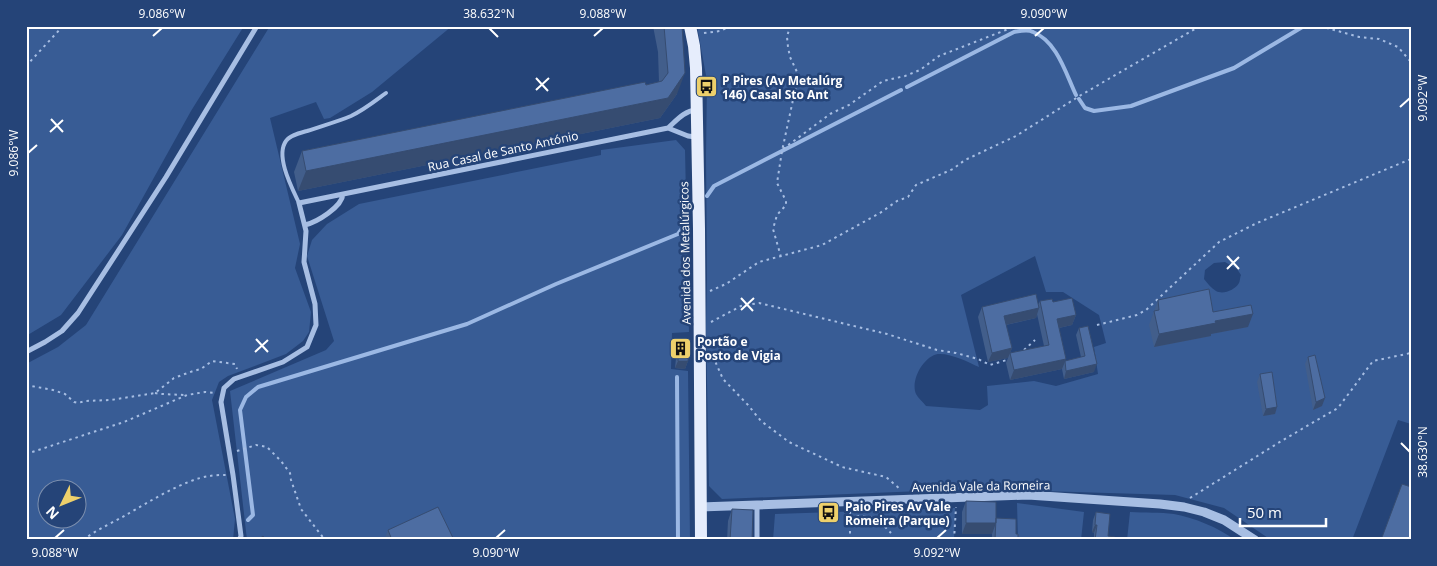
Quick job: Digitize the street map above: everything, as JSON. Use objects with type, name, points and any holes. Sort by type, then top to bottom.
[{"type":"main road","name":"Avenida dos Metalúrgicos","points":[[691,30],[696,68],[701,540]]},
{"type":"street","points":[[26,352],[62,331],[78,313],[160,185],[257,26]]},
{"type":"street","points":[[696,110],[689,110],[684,113],[668,128],[688,136],[697,137]]},
{"type":"street","name":"Rua Casal de Santo António","points":[[299,203],[668,128]]},
{"type":"street","points":[[305,225],[318,220],[334,208],[341,202],[343,194]]},
{"type":"street","points":[[239,540],[241,536],[221,402],[224,388],[234,379],[283,362],[307,347],[316,325],[315,304],[304,262],[305,225],[299,203]]},
{"type":"street","name":"Avenida Vale da Romeira","points":[[700,507],[1028,495],[1177,506],[1204,512],[1224,520],[1255,540]]},
{"type":"street","points":[[757,505],[757,540]]},
{"type":"lane","points":[[299,203],[289,182],[283,160],[283,150],[286,141],[295,134],[352,115],[386,92]]},
{"type":"path","points":[[26,66],[63,26]]},
{"type":"path","points":[[691,30],[720,31],[731,26]]},
{"type":"path","points":[[781,257],[773,229],[777,215],[786,205],[786,201],[777,183],[796,86],[797,72],[790,57],[787,37],[790,26]]},
{"type":"path","points":[[783,149],[830,114],[849,106],[883,81],[920,70],[939,56],[1016,26]]},
{"type":"path","points":[[699,297],[726,284],[759,262],[832,241],[880,213],[897,200],[908,197],[916,185],[953,169],[965,160],[1016,136],[1081,95],[1200,26]]},
{"type":"path","points":[[1320,26],[1359,37],[1378,39],[1398,47],[1411,62]]},
{"type":"path","points":[[1097,325],[1137,315],[1146,310],[1219,242],[1257,223],[1411,159]]},
{"type":"path","points":[[699,327],[741,306],[759,303],[887,334],[938,350],[978,359],[990,365],[1013,358]]},
{"type":"path","points":[[1020,354],[1035,340]]},
{"type":"path","points":[[1177,506],[1338,408],[1373,361],[1411,353]]},
{"type":"path","points":[[154,393],[174,378],[201,369],[212,361],[235,364],[238,371],[244,375]]},
{"type":"path","points":[[700,361],[715,361],[723,379],[761,421],[789,442],[842,467],[886,477],[903,491],[903,500]]},
{"type":"path","points":[[26,385],[65,394],[78,403],[154,393],[187,395],[205,392],[223,394]]},
{"type":"path","points":[[26,454],[124,422],[187,395]]},
{"type":"path","points":[[230,454],[256,445],[267,447],[290,473],[301,509],[306,518],[325,540]]},
{"type":"path","points":[[83,540],[150,500],[188,483],[210,476],[233,475]]},
{"type":"path","points":[[954,540],[956,498]]},
{"type":"path","points":[[850,502],[850,540]]},
{"type":"path","points":[[850,516],[876,517],[892,533]]},
{"type":"shaded area","points":[[26,26],[244,26],[191,111],[122,235],[61,315],[26,336]]},
{"type":"shaded area","points":[[270,26],[452,26],[372,92],[330,118],[324,119],[316,102],[270,118],[300,244],[295,268],[311,312],[309,332],[303,341],[286,354],[228,376],[219,382],[212,400],[235,519],[233,540],[26,540],[26,364],[58,347],[86,325]]},
{"type":"shaded area","points":[[697,26],[1411,26],[1411,424],[1398,420],[1352,540],[1271,540],[1224,508],[1175,495],[971,489],[722,499],[709,486],[706,328],[707,81]],"holes":[[[1035,256],[1046,292],[1063,292],[1099,315],[1106,343],[1094,347],[1098,374],[1056,386],[1034,381],[987,386],[988,405],[980,410],[926,406],[916,394],[915,382],[923,364],[928,359],[938,354],[943,354],[959,358],[979,367],[961,295]],[[1225,262],[1237,269],[1241,275],[1239,283],[1235,288],[1219,292],[1213,289],[1204,279],[1205,270],[1214,263]]]},
{"type":"shaded area","points":[[676,140],[685,150],[689,332],[672,333],[671,369],[688,371],[690,540],[247,540],[230,391],[326,350],[334,341],[307,256],[312,240],[327,224],[359,204],[601,155],[601,150]]},
{"type":"shaded area","points":[[1017,503],[1084,512],[1081,540],[1018,540]]},
{"type":"shaded area","points":[[955,508],[954,540],[773,540],[775,514]]},
{"type":"shaded area","points":[[1130,512],[1163,513],[1182,516],[1213,527],[1235,540],[1127,540]]},
{"type":"building","points":[[664,26],[682,26],[685,73],[668,98],[306,171],[302,151],[645,82],[646,85],[662,81],[668,73]]},
{"type":"building","points":[[1209,289],[1213,312],[1251,305],[1253,314],[1159,334],[1154,311],[1159,310],[1158,300]]},
{"type":"building","points":[[1036,294],[1039,308],[1004,316],[1012,348],[992,353],[982,307]]},
{"type":"building","points":[[1072,298],[1076,315],[1057,319],[1066,359],[1014,370],[1010,353],[1049,345],[1040,301],[1052,299],[1053,302]]},
{"type":"building","points":[[1088,326],[1097,364],[1066,371],[1065,361],[1085,356],[1079,328]]},
{"type":"building","points":[[688,349],[688,361],[678,361],[679,351]]},
{"type":"building","points":[[1315,355],[1325,398],[1316,402],[1308,357]]},
{"type":"building","points":[[1272,372],[1277,407],[1266,409],[1260,374]]},
{"type":"building","points":[[1402,484],[1411,487],[1411,540],[1381,540]]},
{"type":"building","points":[[966,501],[996,502],[996,523],[966,523]]},
{"type":"building","points":[[438,507],[454,540],[392,540],[388,530]]},
{"type":"building","points":[[732,509],[753,510],[752,540],[730,540]]},
{"type":"building","points":[[1096,512],[1110,514],[1108,536],[1115,537],[1115,540],[1095,540]]},
{"type":"building","points":[[996,518],[1016,519],[1018,540],[995,540]]},
{"type":"building","points":[[263,536],[266,540],[258,540]]},
{"type":"waterway","points":[[1079,99],[1085,108],[1094,111],[1131,106],[1234,68],[1304,26]]},
{"type":"waterway","points":[[907,87],[1014,32],[1026,30],[1041,36],[1055,50],[1076,95]]},
{"type":"waterway","points":[[707,196],[714,186],[901,90]]},
{"type":"waterway","points":[[248,520],[253,515],[240,410],[246,397],[258,387],[467,324],[556,284],[678,234],[689,219]]},
{"type":"waterway","points":[[677,377],[678,540]]},
{"type":"place","name":"P Pires (Av Metalúrg 146) Casal Sto Ant","points":[[706,87]]},
{"type":"place","name":"Portão e Posto de Vigia","points":[[681,348]]},
{"type":"place","name":"Paio Pires Av Vale Romeira (Parque)","points":[[829,513]]}]
